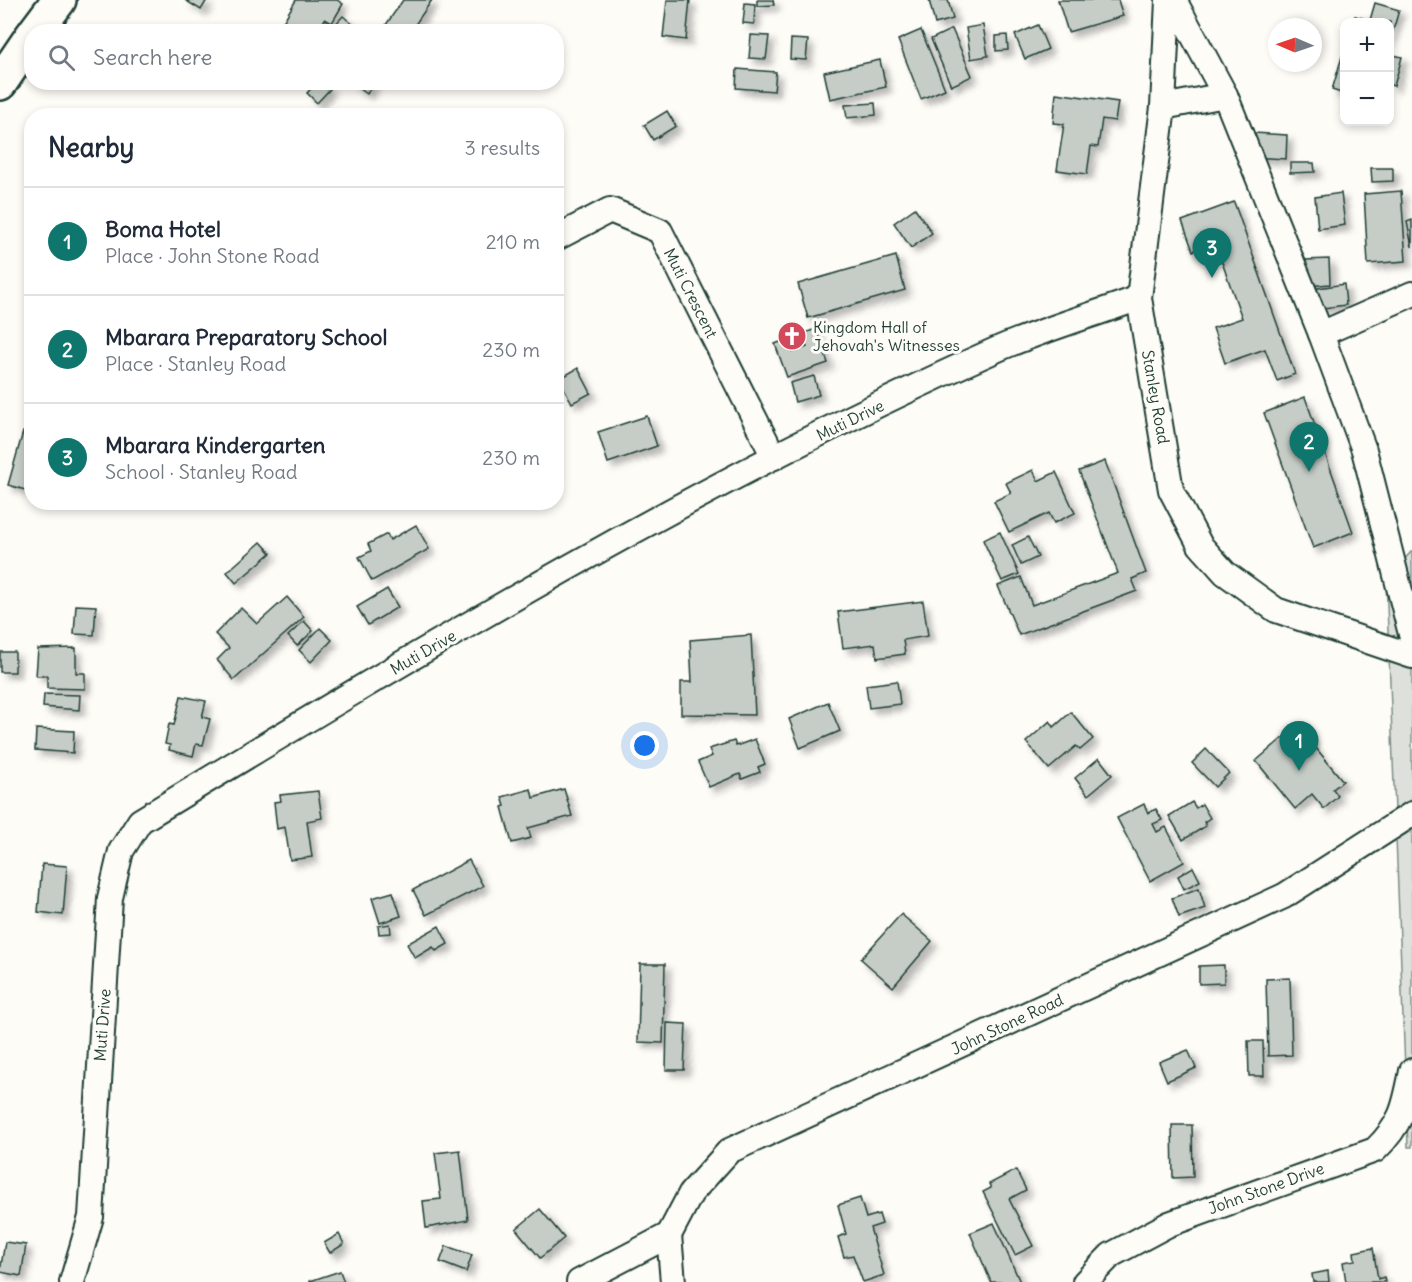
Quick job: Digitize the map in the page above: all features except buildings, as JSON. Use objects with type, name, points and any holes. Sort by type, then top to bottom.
[{"type":"main road","points":[[41,24],[59,0]]},
{"type":"main road","points":[[0,83],[24,48]]},
{"type":"street","name":"Stanley Road","points":[[1168,0],[1163,107],[1139,298],[1171,490],[1200,545],[1225,573],[1276,610],[1412,656]]},
{"type":"street","points":[[1174,0],[1225,95],[1321,334],[1364,450],[1412,638]]},
{"type":"street","points":[[1163,107],[1225,95]]},
{"type":"street","name":"Muti Crescent","points":[[564,234],[610,210],[660,231],[774,457]]},
{"type":"street","points":[[1321,334],[1412,294]]},
{"type":"street","name":"Muti Drive","points":[[72,1282],[91,1217],[110,898],[121,851],[140,821],[354,691],[648,524],[774,457],[1002,347],[1139,298]]},
{"type":"street","name":"John Stone Road","points":[[669,1235],[691,1193],[729,1151],[1284,896],[1412,814]]},
{"type":"street","name":"John Stone Drive","points":[[1085,1282],[1111,1256],[1169,1224],[1375,1150],[1391,1135],[1403,1116],[1412,1071]]},
{"type":"street","points":[[579,1282],[669,1235],[673,1282]]},
{"type":"shaded area","points":[[1412,551],[1412,1147],[1408,1147],[1386,579]]},
{"type":"place","name":"Mbarara Kindergarten","points":[[1212,278]]},
{"type":"place","name":"Kingdom Hall of Jehovah's Witnesses","points":[[792,336]]},
{"type":"place","name":"Mbarara Preparatory School","points":[[1309,472]]},
{"type":"place","name":"Boma Hotel","points":[[1299,771]]}]
